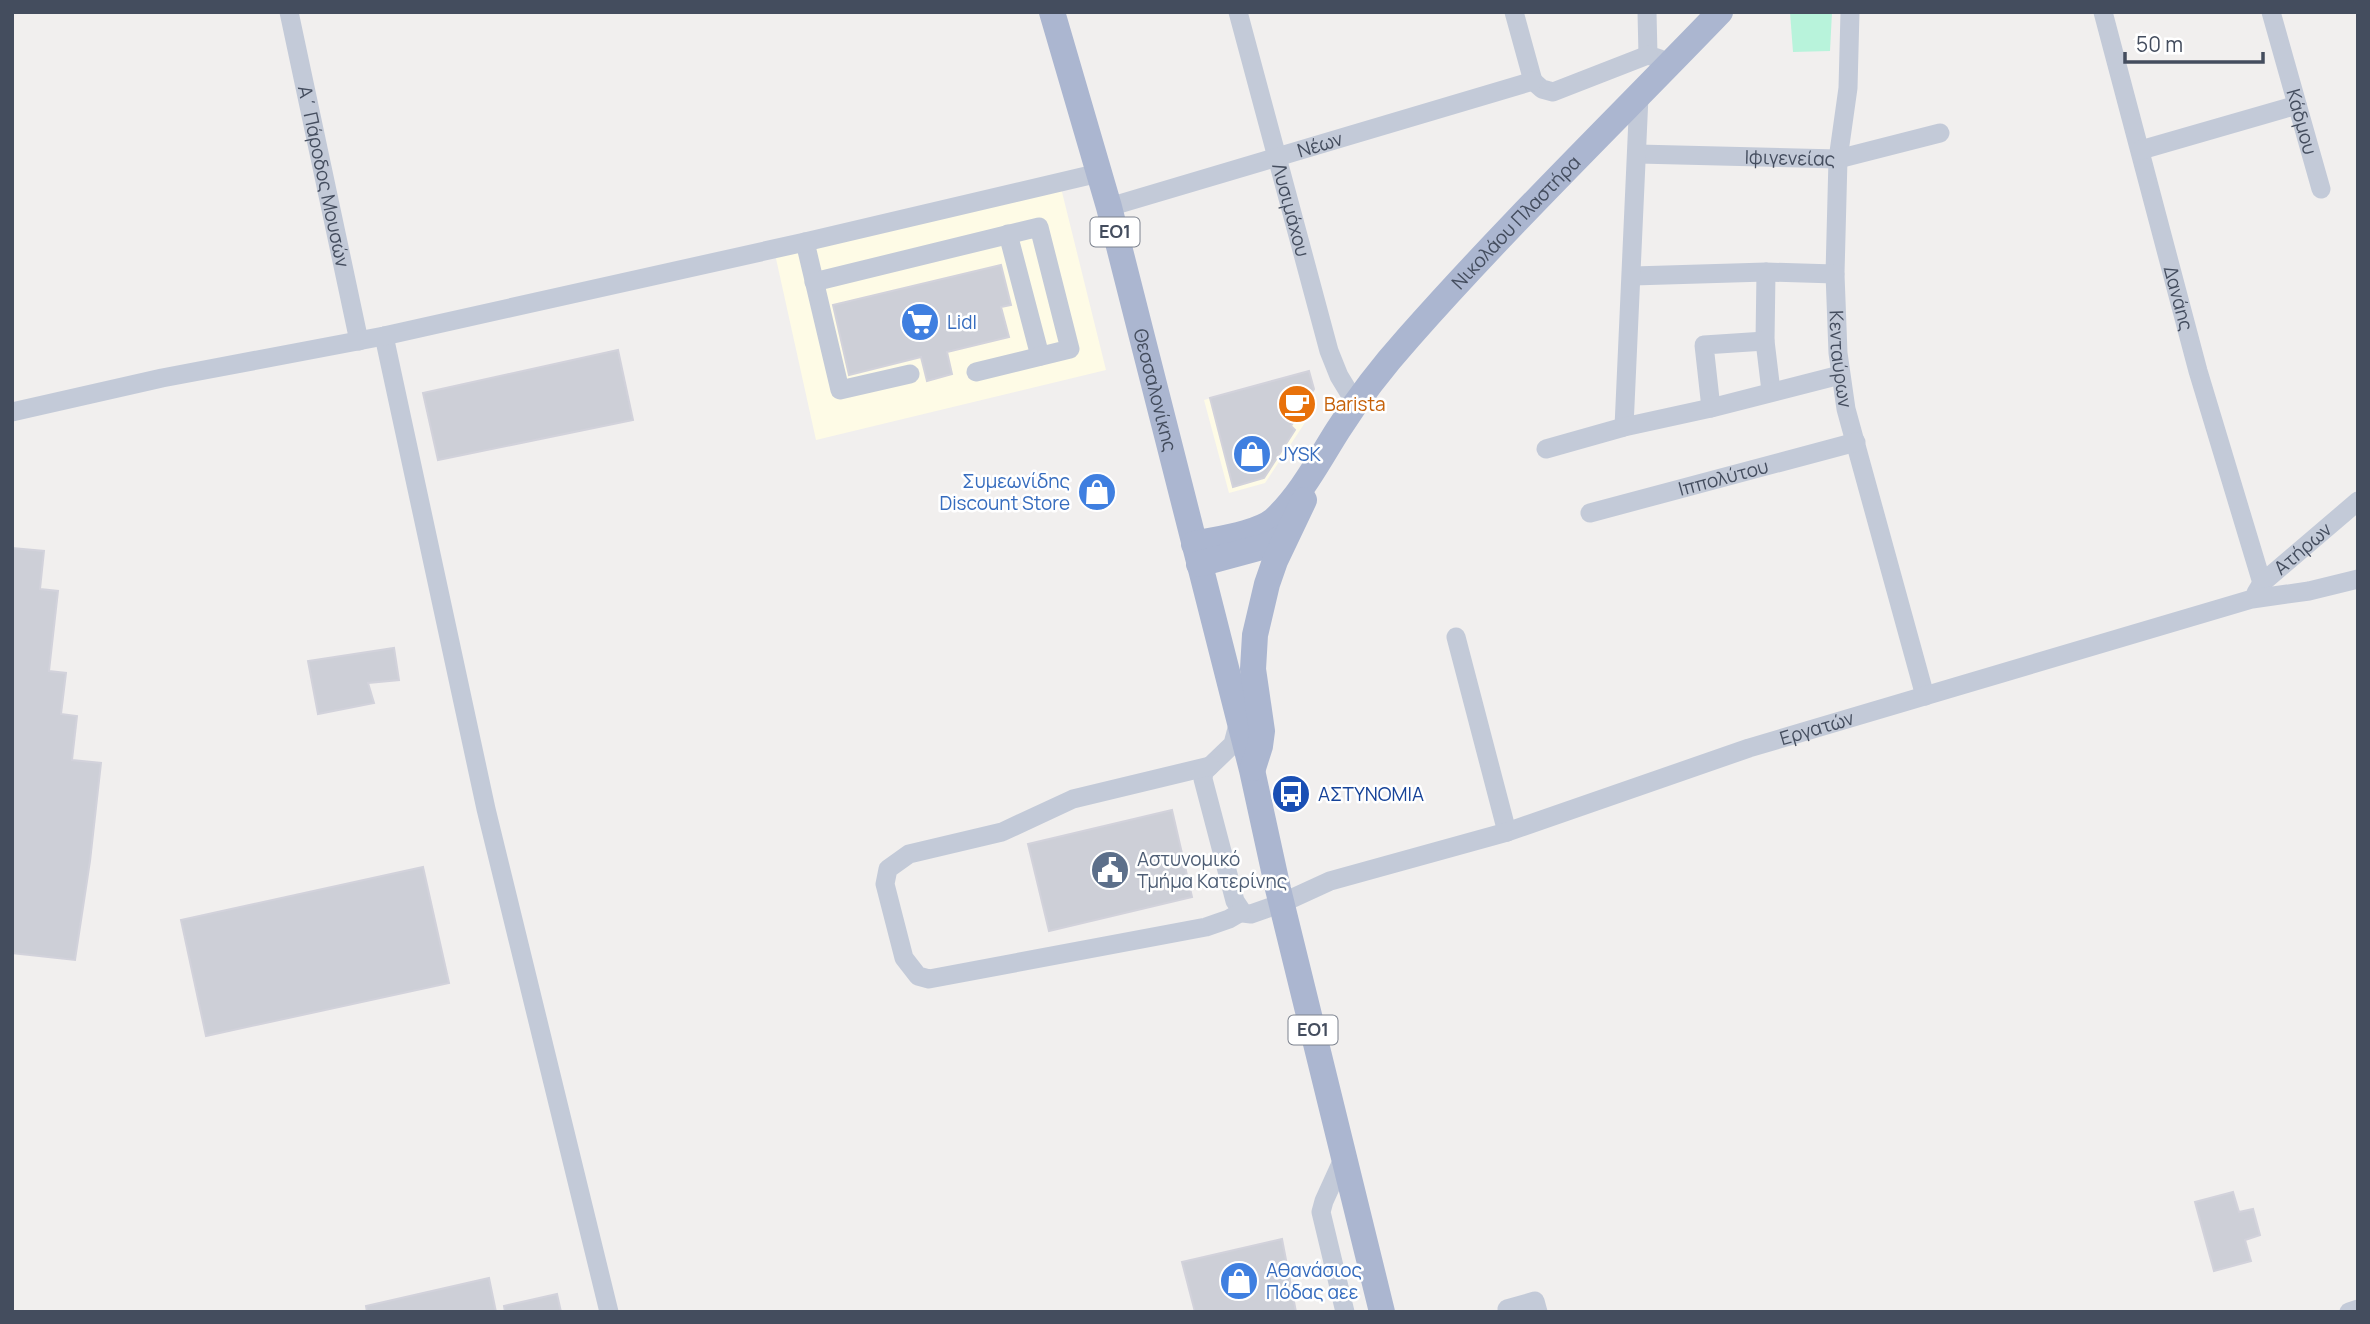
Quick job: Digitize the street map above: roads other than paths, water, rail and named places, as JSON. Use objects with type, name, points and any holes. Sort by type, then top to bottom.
[{"type":"main road","name":"Θεσσαλονίκης","points":[[1052,12],[1109,208],[1252,770]]},
{"type":"main road","name":"Νικολάου Πλαστήρα","points":[[1196,554],[1257,530],[1272,521],[1290,503],[1356,404],[1408,338],[1639,96],[1660,59],[1720,12]]},
{"type":"main road","name":"Νικολάου Πλαστήρα","points":[[1252,770],[1262,731],[1253,668],[1255,635],[1267,584],[1328,447]]},
{"type":"main road","points":[[1196,554],[1269,545],[1288,533]]},
{"type":"main road","name":"ΕΟ1","points":[[1252,770],[1382,1312]]},
{"type":"street","name":"Α΄ Πάροδος Μουσών","points":[[289,12],[359,341]]},
{"type":"street","name":"Λυσιμάχου","points":[[1238,12],[1329,351],[1339,376],[1356,404]]},
{"type":"street","points":[[1514,12],[1533,81],[1542,89],[1553,92],[1660,59],[1647,12]]},
{"type":"street","name":"Κενταύρων","points":[[1850,12],[1848,88],[1838,159],[1835,274],[1840,375],[1925,696]]},
{"type":"street","name":"Δανάης","points":[[2103,12],[2257,591]]},
{"type":"street","name":"Κάδμου","points":[[2271,12],[2321,189]]},
{"type":"street","name":"Νέων","points":[[1109,208],[1533,81]]},
{"type":"street","points":[[1624,428],[1633,276],[1639,96]]},
{"type":"street","points":[[2141,150],[2297,105]]},
{"type":"street","name":"Ιφιγενείας","points":[[1638,154],[1838,159],[1941,133]]},
{"type":"street","points":[[12,412],[162,378],[359,341],[805,243],[1099,173]]},
{"type":"street","points":[[814,282],[1039,227],[1070,349],[976,372]]},
{"type":"street","points":[[1008,234],[1040,356]]},
{"type":"street","points":[[805,243],[840,390],[910,374]]},
{"type":"street","points":[[1633,276],[1766,272],[1835,274]]},
{"type":"street","points":[[1766,272],[1765,341],[1771,391]]},
{"type":"street","points":[[384,335],[486,810],[610,1312]]},
{"type":"street","points":[[1711,408],[1703,345],[1765,341]]},
{"type":"street","points":[[1546,449],[1840,375]]},
{"type":"street","name":"Ιππολύτου","points":[[1590,513],[1856,442]]},
{"type":"street","name":"Ατήρων","points":[[2257,591],[2358,501]]},
{"type":"street","name":"Εργατών","points":[[1210,766],[1073,799],[1002,832],[909,855],[888,869],[885,884],[904,958],[918,976],[929,979],[1206,927],[1241,912],[1251,914],[1282,903],[1330,881],[1507,832],[1749,748],[1925,696],[2257,591],[2308,591],[2358,579]]},
{"type":"street","points":[[1456,637],[1507,832]]},
{"type":"street","points":[[1239,720],[1233,744],[1204,772],[1203,779],[1235,901],[1241,912]]},
{"type":"street","points":[[1344,1157],[1321,1212],[1345,1312]]},
{"type":"street","points":[[1507,1309],[1535,1301],[1538,1312]]},
{"type":"street","points":[[2349,1312],[2358,1309]]},
{"type":"place","name":"Lidl","points":[[920,322]]},
{"type":"place","name":"Barista","points":[[1297,404]]},
{"type":"place","name":"JYSK","points":[[1252,454]]},
{"type":"place","name":"Συμεωνίδης Discount Store","points":[[1097,492]]},
{"type":"place","name":"ΑΣΤΥΝΟΜΙΑ","points":[[1291,794]]},
{"type":"place","name":"Αστυνομικό Τμήμα Κατερίνης","points":[[1110,870]]},
{"type":"place","name":"Αθανάσιος Πόδας αεε","points":[[1239,1281]]}]
